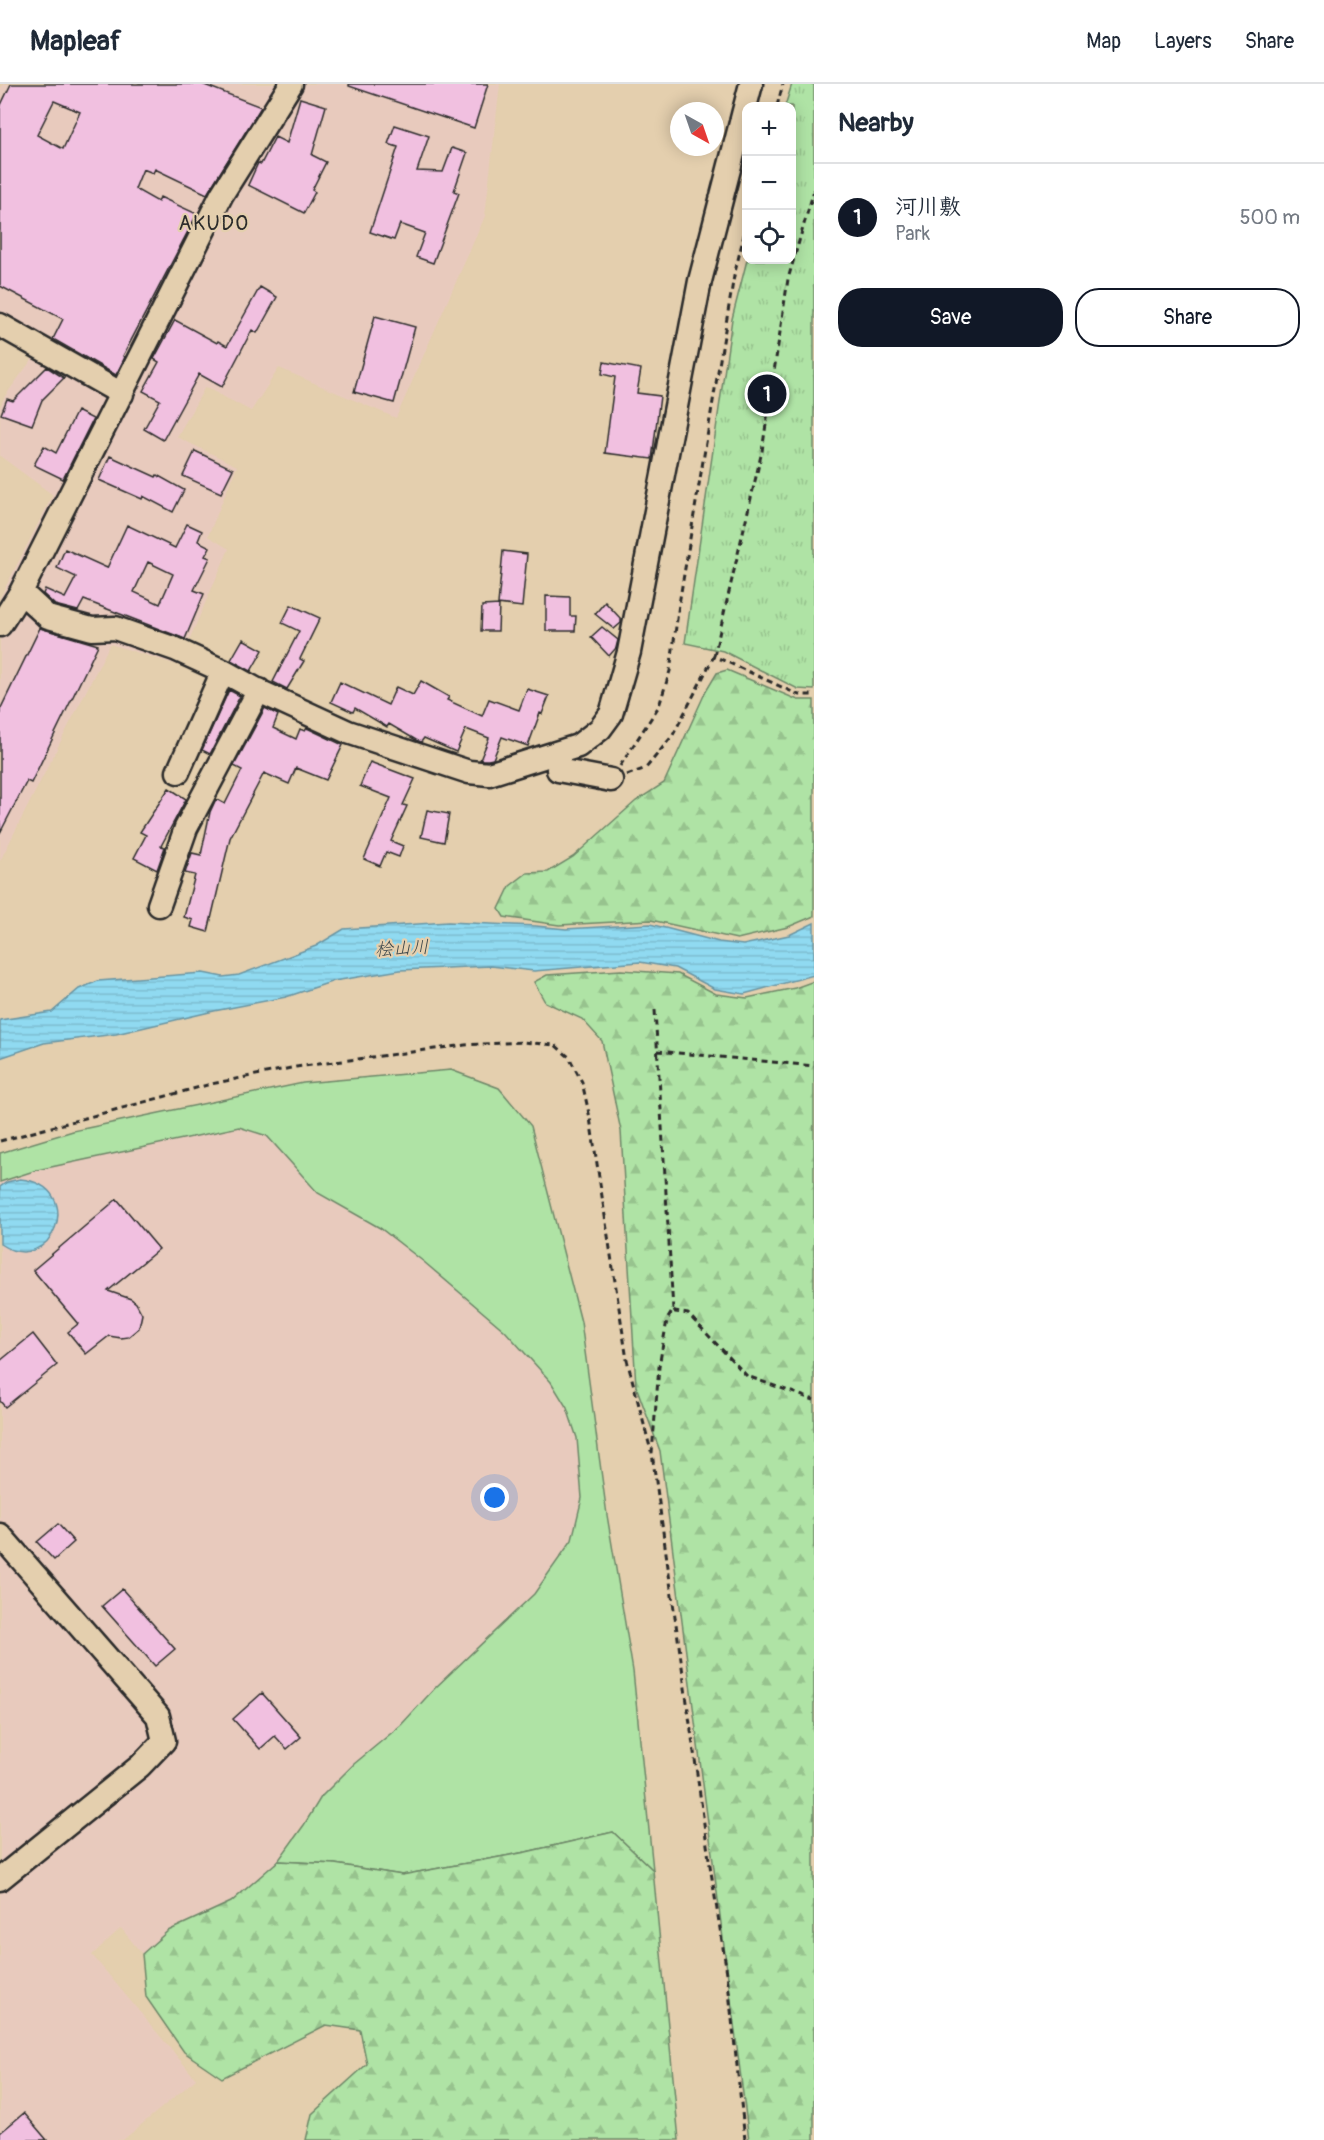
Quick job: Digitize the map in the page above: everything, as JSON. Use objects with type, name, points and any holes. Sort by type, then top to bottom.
[{"type":"street","points":[[0,625],[21,592],[222,194],[291,84]]},
{"type":"street","points":[[21,592],[48,617],[92,629],[116,628],[175,649],[348,732],[469,772],[489,774],[559,754],[578,746],[600,729],[611,714],[629,652],[700,281],[747,85]]},
{"type":"street","points":[[0,325],[122,393]]},
{"type":"street","points":[[178,772],[223,671]]},
{"type":"street","points":[[159,905],[186,828],[259,690]]},
{"type":"street","points":[[559,754],[558,770],[611,780]]},
{"type":"street","points":[[0,1535],[158,1716],[164,1742],[140,1766],[0,1879]]},
{"type":"path","points":[[778,102],[783,84]]},
{"type":"path","points":[[611,780],[646,768],[673,735],[714,656],[762,451],[788,279],[814,190]]},
{"type":"path","points":[[611,780],[659,706],[670,670],[734,276],[742,246]]},
{"type":"path","points":[[714,656],[799,695],[814,695]]},
{"type":"path","points":[[652,1454],[659,1367],[667,1320],[674,1310],[655,1010]]},
{"type":"path","points":[[0,1141],[211,1084],[297,1066],[465,1045],[523,1042],[555,1045],[569,1057],[582,1082],[590,1118],[627,1360],[652,1454],[727,1973],[745,2140]]},
{"type":"path","points":[[657,1051],[814,1066]]},
{"type":"path","points":[[674,1310],[688,1314],[747,1376],[814,1400]]},
{"type":"shaded area","points":[[3,84],[500,84],[485,216],[396,418],[279,368],[251,411],[205,387],[177,437],[237,466],[208,536],[229,549],[178,665],[110,644],[0,861],[0,598],[53,495],[0,456],[0,407],[5,396],[36,354],[0,337],[0,90]]},
{"type":"shaded area","points":[[239,1127],[267,1136],[318,1193],[380,1228],[505,1331],[551,1382],[567,1408],[577,1438],[582,1498],[572,1540],[534,1594],[435,1688],[401,1725],[354,1764],[321,1797],[278,1861],[231,1902],[168,1931],[142,1954],[121,1928],[92,1955],[196,2079],[123,2140],[0,2140],[0,1182],[37,1170]]},
{"type":"green space","points":[[792,84],[814,84],[814,690],[798,689],[723,651],[685,643],[732,319],[746,264],[796,264],[796,102],[786,102]]},
{"type":"green space","points":[[727,670],[798,700],[814,700],[814,916],[788,927],[737,939],[651,920],[559,925],[504,917],[499,909],[510,886],[527,873],[548,872],[573,857],[636,801],[664,783],[705,693],[717,673]]},
{"type":"green space","points":[[621,970],[678,974],[716,994],[747,998],[795,988],[814,981],[814,2140],[749,2140],[660,1451],[636,1386],[621,1131],[602,1041],[582,1019],[545,1002],[534,982],[547,975]]},
{"type":"green space","points":[[451,1070],[499,1088],[531,1126],[581,1322],[607,1515],[633,1671],[653,1870],[613,1832],[526,1852],[402,1875],[335,1864],[278,1861],[321,1797],[354,1764],[401,1725],[435,1688],[534,1594],[572,1540],[582,1498],[577,1438],[567,1408],[551,1382],[505,1331],[380,1228],[318,1193],[267,1136],[239,1127],[37,1170],[0,1182],[0,1153],[73,1131],[303,1083]]},
{"type":"green space","points":[[613,1832],[653,1870],[679,2140],[306,2140],[312,2114],[367,2064],[360,2030],[326,2025],[222,2078],[184,2052],[146,1997],[142,1954],[168,1931],[231,1902],[278,1861],[335,1864],[402,1875],[526,1852]]},
{"type":"water","name":"桧山川","points":[[448,922],[566,929],[650,924],[719,942],[743,945],[789,935],[814,923],[814,975],[744,994],[715,989],[675,968],[640,962],[534,971],[491,966],[400,970],[334,981],[286,997],[116,1034],[44,1043],[0,1058],[0,1020],[52,1012],[79,989],[98,981],[203,973],[223,977],[239,975],[316,946],[344,929]]},
{"type":"water","points":[[20,1179],[41,1185],[53,1197],[58,1212],[55,1227],[47,1241],[35,1250],[19,1252],[0,1244],[0,1187],[7,1182]]},
{"type":"building","points":[[11,84],[202,84],[261,107],[207,194],[155,169],[153,173],[143,169],[135,189],[158,202],[160,197],[197,214],[123,356],[125,357],[116,375],[53,339],[63,319],[0,286],[0,107]],"holes":[[[54,101],[80,112],[63,149],[37,135]]]},
{"type":"building","points":[[349,84],[488,84],[474,128],[349,86]]},
{"type":"building","points":[[300,98],[326,106],[312,155],[326,162],[304,213],[248,185],[258,163],[261,164],[275,137],[287,143]]},
{"type":"building","points":[[395,125],[429,136],[417,171],[443,172],[452,148],[467,153],[454,191],[459,193],[433,263],[416,257],[425,233],[400,224],[394,240],[370,232],[398,147],[388,144]]},
{"type":"building","points":[[260,287],[277,297],[257,333],[252,330],[222,387],[199,374],[163,440],[144,429],[160,400],[143,391],[159,362],[154,359],[175,320],[227,346]]},
{"type":"building","points":[[375,316],[415,327],[394,403],[354,392]]},
{"type":"building","points":[[604,362],[641,369],[637,393],[660,396],[652,459],[605,453],[615,377],[602,374]]},
{"type":"building","points":[[47,367],[64,378],[42,400],[32,425],[1,414],[7,399],[13,401]]},
{"type":"building","points":[[77,411],[93,419],[63,479],[34,465],[44,446],[56,453]]},
{"type":"building","points":[[195,451],[233,469],[221,493],[183,476]]},
{"type":"building","points":[[110,456],[156,477],[157,475],[184,490],[173,512],[143,496],[142,499],[99,480]]},
{"type":"building","points":[[187,524],[202,531],[198,541],[210,547],[205,556],[210,558],[194,590],[204,594],[185,639],[84,600],[78,611],[55,605],[43,594],[45,589],[65,598],[76,577],[57,568],[65,549],[107,568],[127,525],[175,548]],"holes":[[[148,562],[173,574],[160,604],[134,592]]]},
{"type":"building","points":[[503,551],[527,554],[522,607],[498,604]]},
{"type":"building","points":[[546,596],[570,597],[570,616],[576,616],[575,631],[546,631]]},
{"type":"building","points":[[605,602],[621,619],[621,623],[614,629],[595,614]]},
{"type":"building","points":[[291,605],[320,618],[300,659],[304,661],[287,689],[273,682],[299,631],[282,623]]},
{"type":"building","points":[[499,605],[498,631],[481,631],[482,606]]},
{"type":"building","points":[[602,627],[618,640],[616,648],[609,656],[591,637]]},
{"type":"building","points":[[40,628],[98,645],[31,783],[27,781],[0,833],[0,710]]},
{"type":"building","points":[[243,639],[263,650],[251,671],[231,660]]},
{"type":"building","points":[[421,681],[449,697],[447,700],[482,716],[489,699],[519,710],[527,689],[549,696],[528,746],[502,737],[493,759],[488,760],[480,760],[489,738],[466,729],[456,752],[424,738],[421,742],[416,740],[389,724],[387,727],[355,708],[353,712],[331,702],[340,682],[388,705],[396,687],[413,695]]},
{"type":"building","points":[[229,690],[240,696],[210,754],[202,750]]},
{"type":"building","points":[[265,708],[278,715],[273,728],[296,739],[300,729],[305,731],[307,728],[343,745],[326,780],[296,768],[289,784],[264,773],[230,838],[208,932],[191,927],[193,920],[184,917],[195,875],[185,873],[192,853],[201,855],[210,812],[216,799],[225,804],[242,770],[234,766]]},
{"type":"building","points":[[370,762],[415,779],[403,805],[407,806],[391,841],[403,846],[399,857],[386,852],[380,866],[364,859],[391,798],[360,786]]},
{"type":"building","points":[[169,788],[186,799],[161,846],[165,847],[157,870],[134,858],[146,835],[140,832]]},
{"type":"building","points":[[427,810],[449,814],[444,842],[421,837]]},
{"type":"building","points":[[117,1199],[159,1249],[108,1291],[136,1303],[142,1314],[139,1328],[128,1337],[109,1336],[86,1354],[68,1332],[78,1324],[33,1270]]},
{"type":"building","points":[[33,1334],[57,1365],[5,1407],[0,1401],[0,1361]]},
{"type":"building","points":[[58,1524],[74,1542],[54,1560],[37,1542]]},
{"type":"building","points":[[122,1589],[175,1649],[155,1666],[102,1606]]},
{"type":"building","points":[[262,1693],[301,1737],[287,1749],[275,1736],[260,1749],[233,1719]]},
{"type":"building","points":[[24,2113],[47,2140],[0,2140],[0,2133]]},
{"type":"place","name":"河川敷","points":[[767,394]]},
{"type":"district","name":"AKUDO","points":[[214,223]]}]
